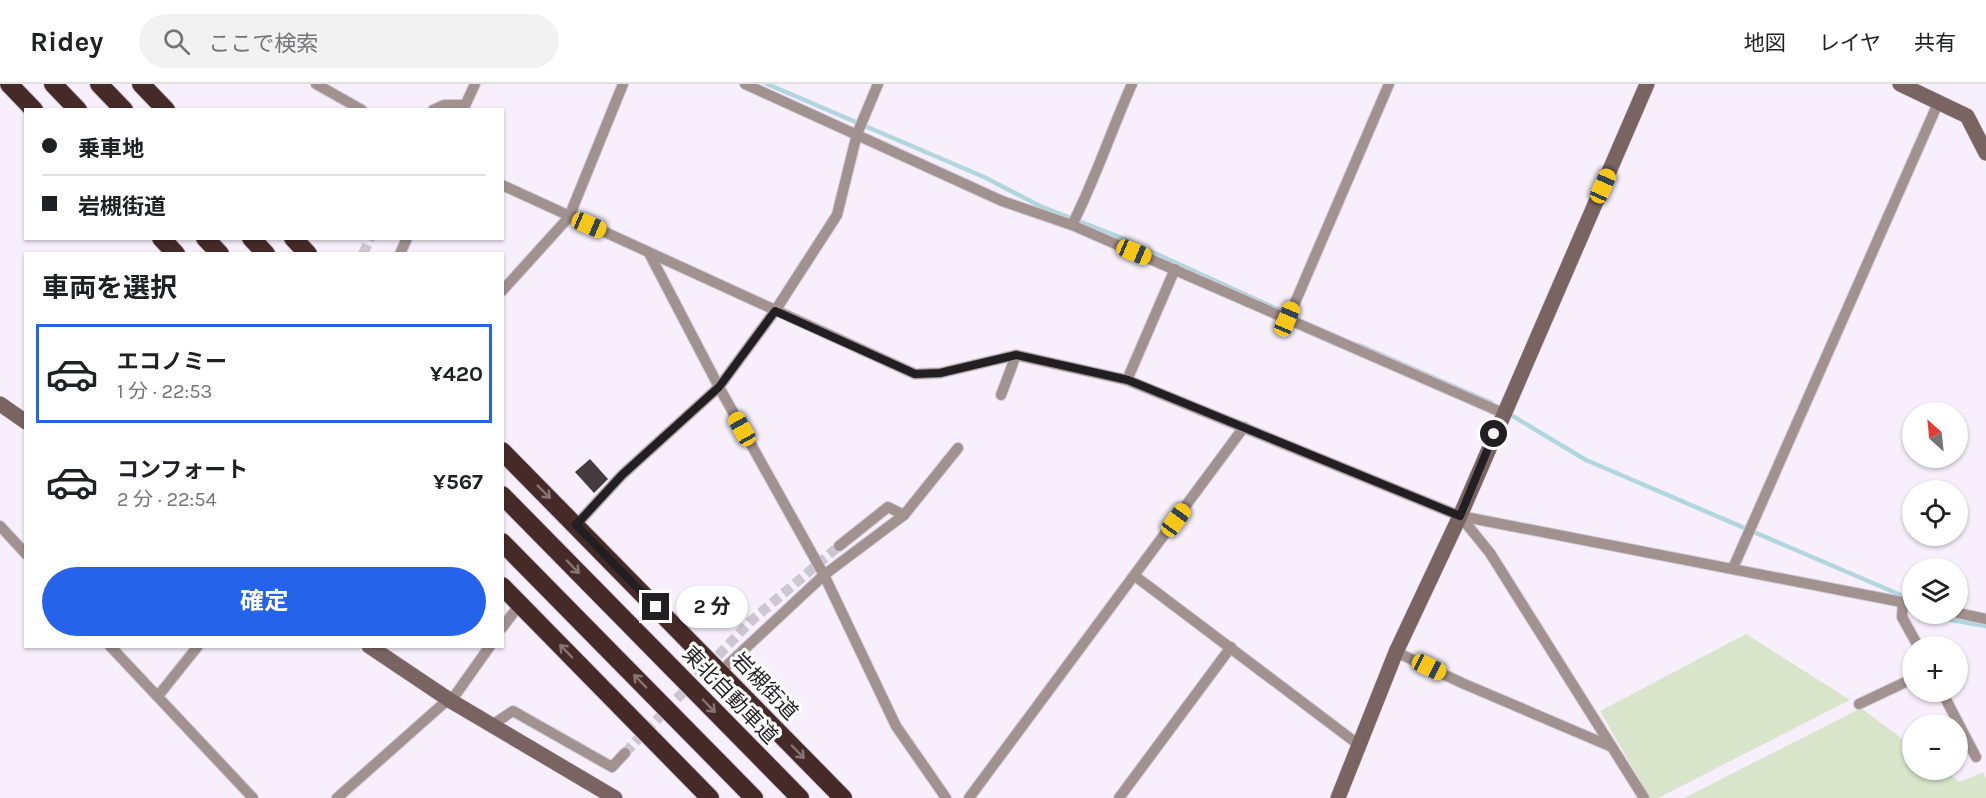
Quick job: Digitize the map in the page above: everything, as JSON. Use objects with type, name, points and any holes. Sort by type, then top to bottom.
[{"type":"highway","points":[[9,84],[32,108]]},
{"type":"highway","points":[[53,84],[76,108]]},
{"type":"highway","points":[[99,84],[122,108]]},
{"type":"highway","points":[[141,84],[164,108]]},
{"type":"highway","points":[[164,240],[174,252]]},
{"type":"highway","points":[[207,240],[218,252]]},
{"type":"highway","points":[[254,240],[264,252]]},
{"type":"highway","points":[[295,240],[306,252]]},
{"type":"highway","name":"岩槻街道","points":[[504,453],[843,798]]},
{"type":"highway","name":"東北自動車道","points":[[504,497],[800,798]]},
{"type":"highway","points":[[504,544],[754,798]]},
{"type":"highway","points":[[504,588],[710,798]]},
{"type":"street","points":[[316,84],[359,108]]},
{"type":"street","points":[[437,108],[444,105],[464,107],[475,84]]},
{"type":"street","points":[[504,289],[568,217],[623,84]]},
{"type":"street","points":[[745,84],[1002,201],[1072,225],[1503,413]]},
{"type":"street","points":[[576,525],[622,475],[719,387],[775,311],[837,215],[857,134],[878,84]]},
{"type":"street","points":[[1072,225],[1090,190],[1104,149],[1132,84]]},
{"type":"street","points":[[1287,319],[1389,84]]},
{"type":"street","points":[[1338,798],[1396,651],[1460,516],[1647,84]]},
{"type":"street","points":[[1900,84],[1967,116],[1986,153]]},
{"type":"street","points":[[1733,568],[1939,101]]},
{"type":"street","points":[[504,186],[650,255],[708,278],[915,374],[940,373],[1016,355],[1128,380],[1460,516],[1902,602]]},
{"type":"street","points":[[650,255],[719,387],[824,575],[896,726],[946,798]]},
{"type":"street","points":[[1128,380],[1175,270]]},
{"type":"street","points":[[1001,394],[1016,355]]},
{"type":"street","points":[[0,404],[24,421]]},
{"type":"street","points":[[969,798],[1244,427]]},
{"type":"street","points":[[720,672],[824,575],[904,515],[958,447]]},
{"type":"street","points":[[839,546],[888,507],[904,515]]},
{"type":"street","points":[[1460,516],[1490,553],[1644,798]]},
{"type":"street","points":[[0,526],[24,552]]},
{"type":"street","points":[[1135,576],[1359,745]]},
{"type":"street","points":[[504,625],[520,604]]},
{"type":"street","points":[[1968,615],[1986,619]]},
{"type":"street","points":[[1119,798],[1231,647]]},
{"type":"street","points":[[112,648],[254,798]]},
{"type":"street","points":[[158,696],[196,648]]},
{"type":"street","points":[[372,648],[451,701],[610,797]]},
{"type":"street","points":[[337,798],[443,704],[451,701],[489,648]]},
{"type":"street","points":[[1396,651],[1462,683],[1612,747]]},
{"type":"street","points":[[1859,704],[1902,684]]},
{"type":"street","points":[[1947,702],[1976,757]]},
{"type":"street","points":[[492,725],[513,711],[612,768],[626,753]]},
{"type":"green space","points":[[1746,634],[1850,700],[1658,798],[1650,798],[1600,711]]},
{"type":"green space","points":[[1861,708],[1902,739],[1902,780],[1957,780],[1960,782],[1983,772],[1986,779],[1986,798],[1684,798]]},
{"type":"building","points":[[590,459],[608,479],[594,493],[575,472]]},
{"type":"waterway","points":[[767,84],[984,177],[1040,206],[1117,236],[1288,314]]},
{"type":"waterway","points":[[1359,345],[1492,403]]},
{"type":"waterway","points":[[1506,412],[1586,460],[1902,596]]},
{"type":"waterway","points":[[1968,623],[1986,626]]},
{"type":"tunnel","points":[[364,252],[369,240]]},
{"type":"tunnel","points":[[625,753],[751,621],[839,546]]},
{"type":"route","points":[[656,607],[576,525],[622,475],[719,387],[775,311],[834,335],[915,374],[940,373],[1016,355],[1128,380],[1460,516],[1494,434]]}]
